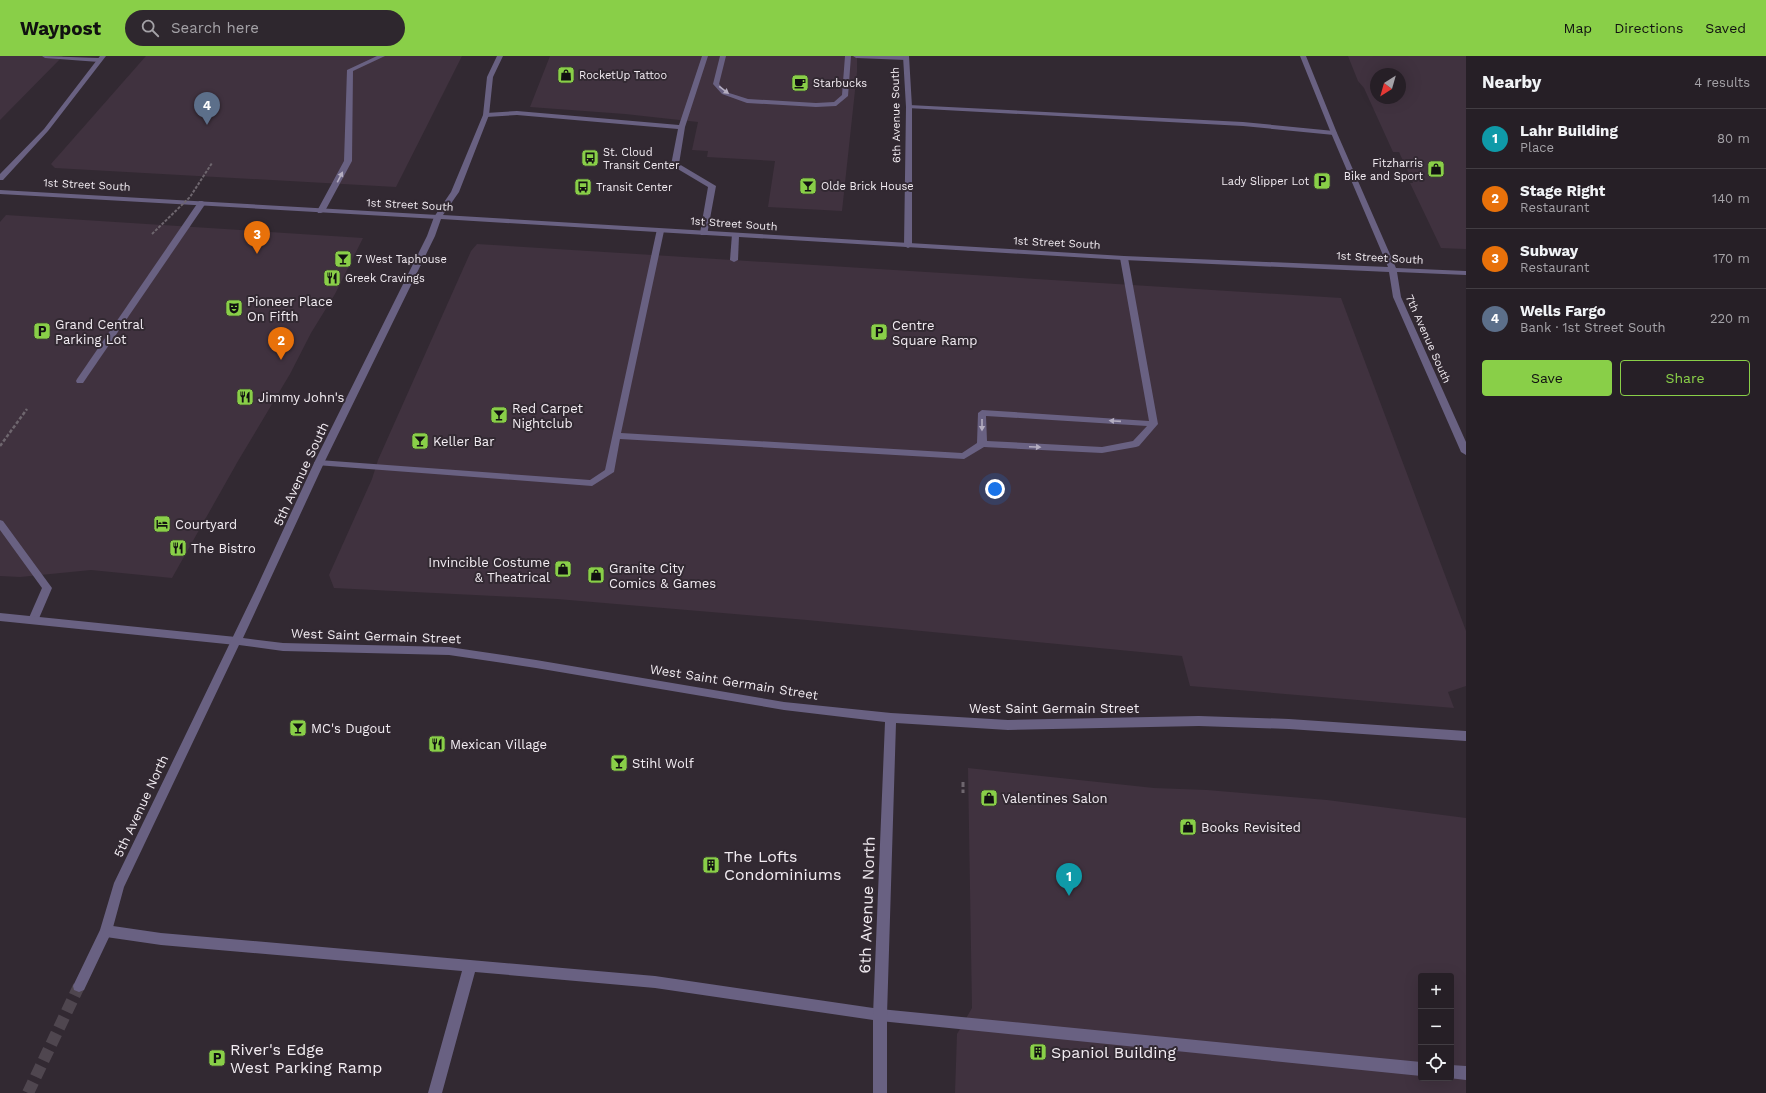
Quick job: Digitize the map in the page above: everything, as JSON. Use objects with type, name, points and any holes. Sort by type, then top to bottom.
[{"type":"street","points":[[45,56],[101,58]]},
{"type":"street","points":[[321,211],[348,161],[350,70],[382,56]]},
{"type":"street","name":"5th Avenue South","points":[[236,641],[319,463],[431,236],[438,217],[455,192],[486,115],[490,77],[500,56]]},
{"type":"street","points":[[704,233],[712,186],[675,166],[682,127],[705,56]]},
{"type":"street","points":[[723,56],[716,84],[724,93],[747,101],[816,105],[836,104],[845,96],[848,56]]},
{"type":"street","points":[[856,56],[906,57]]},
{"type":"street","name":"7th Avenue South","points":[[1303,56],[1334,133],[1393,270],[1397,297],[1466,452]]},
{"type":"street","name":"6th Avenue South","points":[[906,57],[909,107],[908,246]]},
{"type":"street","points":[[0,178],[46,130],[101,58]]},
{"type":"street","points":[[909,107],[1243,124],[1334,133]]},
{"type":"street","points":[[486,115],[517,114],[682,127]]},
{"type":"street","name":"1st Street South","points":[[0,192],[1124,258],[1466,273]]},
{"type":"street","points":[[80,381],[202,203]]},
{"type":"street","points":[[319,463],[592,483],[609,472],[649,280],[657,252],[660,231]]},
{"type":"street","points":[[734,260],[736,236]]},
{"type":"street","points":[[1124,258],[1154,424]]},
{"type":"street","points":[[982,444],[982,413],[1154,424]]},
{"type":"street","points":[[616,436],[964,456],[982,444],[1102,450],[1136,444],[1154,424]]},
{"type":"street","points":[[0,523],[47,588],[33,620]]},
{"type":"street","name":"West Saint Germain Street","points":[[0,617],[283,647],[449,651],[536,664],[784,706],[891,718],[1008,725],[1198,721],[1289,724],[1466,736]]},
{"type":"street","name":"5th Avenue North","points":[[79,986],[106,931],[118,887],[236,641]]},
{"type":"street","name":"6th Avenue North","points":[[880,1093],[880,1015],[891,718]]},
{"type":"street","points":[[106,931],[161,939],[655,982],[880,1015],[1418,1069]]},
{"type":"street","points":[[435,1093],[470,966]]},
{"type":"street","points":[[1454,1072],[1466,1073]]},
{"type":"path","points":[[152,234],[190,197],[212,164]]},
{"type":"path","points":[[0,446],[27,409]]},
{"type":"path","points":[[963,782],[964,793]]},
{"type":"shaded area","points":[[0,56],[63,56],[0,120]]},
{"type":"shaded area","points":[[146,56],[462,56],[396,187],[55,168],[51,164]]},
{"type":"shaded area","points":[[550,56],[857,56],[857,72],[842,211],[768,207],[775,161],[707,157],[708,151],[692,150],[698,122],[625,114],[530,107]]},
{"type":"shaded area","points":[[1348,56],[1466,56],[1466,249],[1441,248],[1410,183],[1413,183],[1399,152],[1393,152],[1371,104],[1406,104],[1406,68],[1370,68],[1370,101],[1364,88],[1358,81]]},
{"type":"shaded area","points":[[6,215],[363,238],[335,294],[311,333],[290,374],[238,461],[172,578],[91,570],[20,577],[0,576],[0,222]]},
{"type":"shaded area","points":[[477,244],[1341,298],[1466,631],[1466,686],[1448,692],[1454,708],[1190,686],[1182,656],[807,620],[557,599],[334,588],[329,575],[372,479],[378,460],[471,251]]},
{"type":"shaded area","points":[[968,768],[1154,788],[1207,790],[1327,800],[1466,818],[1466,1093],[955,1093],[957,1034],[972,1008]]},
{"type":"tunnel","points":[[28,1093],[79,986]]},
{"type":"place","name":"RocketUp Tattoo","points":[[566,75]]},
{"type":"place","name":"Starbucks","points":[[800,83]]},
{"type":"place","name":"Wells Fargo","points":[[207,125]]},
{"type":"place","name":"St. Cloud Transit Center","points":[[590,158]]},
{"type":"place","name":"Fitzharris Bike and Sport","points":[[1436,169]]},
{"type":"place","name":"Lady Slipper Lot","points":[[1322,181]]},
{"type":"place","name":"Olde Brick House","points":[[808,186]]},
{"type":"place","name":"Transit Center","points":[[583,187]]},
{"type":"place","name":"Subway","points":[[257,254]]},
{"type":"place","name":"7 West Taphouse","points":[[343,259]]},
{"type":"place","name":"Greek Cravings","points":[[332,278]]},
{"type":"place","name":"Pioneer Place On Fifth","points":[[234,308]]},
{"type":"place","name":"Grand Central Parking Lot","points":[[42,331]]},
{"type":"place","name":"Centre Square Ramp","points":[[879,332]]},
{"type":"place","name":"Stage Right","points":[[281,360]]},
{"type":"place","name":"Jimmy John's","points":[[245,397]]},
{"type":"place","name":"Red Carpet Nightclub","points":[[499,415]]},
{"type":"place","name":"Keller Bar","points":[[420,441]]},
{"type":"place","name":"Courtyard","points":[[162,524]]},
{"type":"place","name":"The Bistro","points":[[178,548]]},
{"type":"place","name":"Invincible Costume & Theatrical","points":[[563,569]]},
{"type":"place","name":"Granite City Comics & Games","points":[[596,575]]},
{"type":"place","name":"MC's Dugout","points":[[298,728]]},
{"type":"place","name":"Mexican Village","points":[[437,744]]},
{"type":"place","name":"Stihl Wolf","points":[[619,763]]},
{"type":"place","name":"Valentines Salon","points":[[989,798]]},
{"type":"place","name":"Books Revisited","points":[[1188,827]]},
{"type":"place","name":"The Lofts Condominiums","points":[[711,865]]},
{"type":"place","name":"Lahr Building","points":[[1069,896]]},
{"type":"place","name":"Spaniol Building","points":[[1038,1052]]},
{"type":"place","name":"River's Edge West Parking Ramp","points":[[217,1058]]}]
